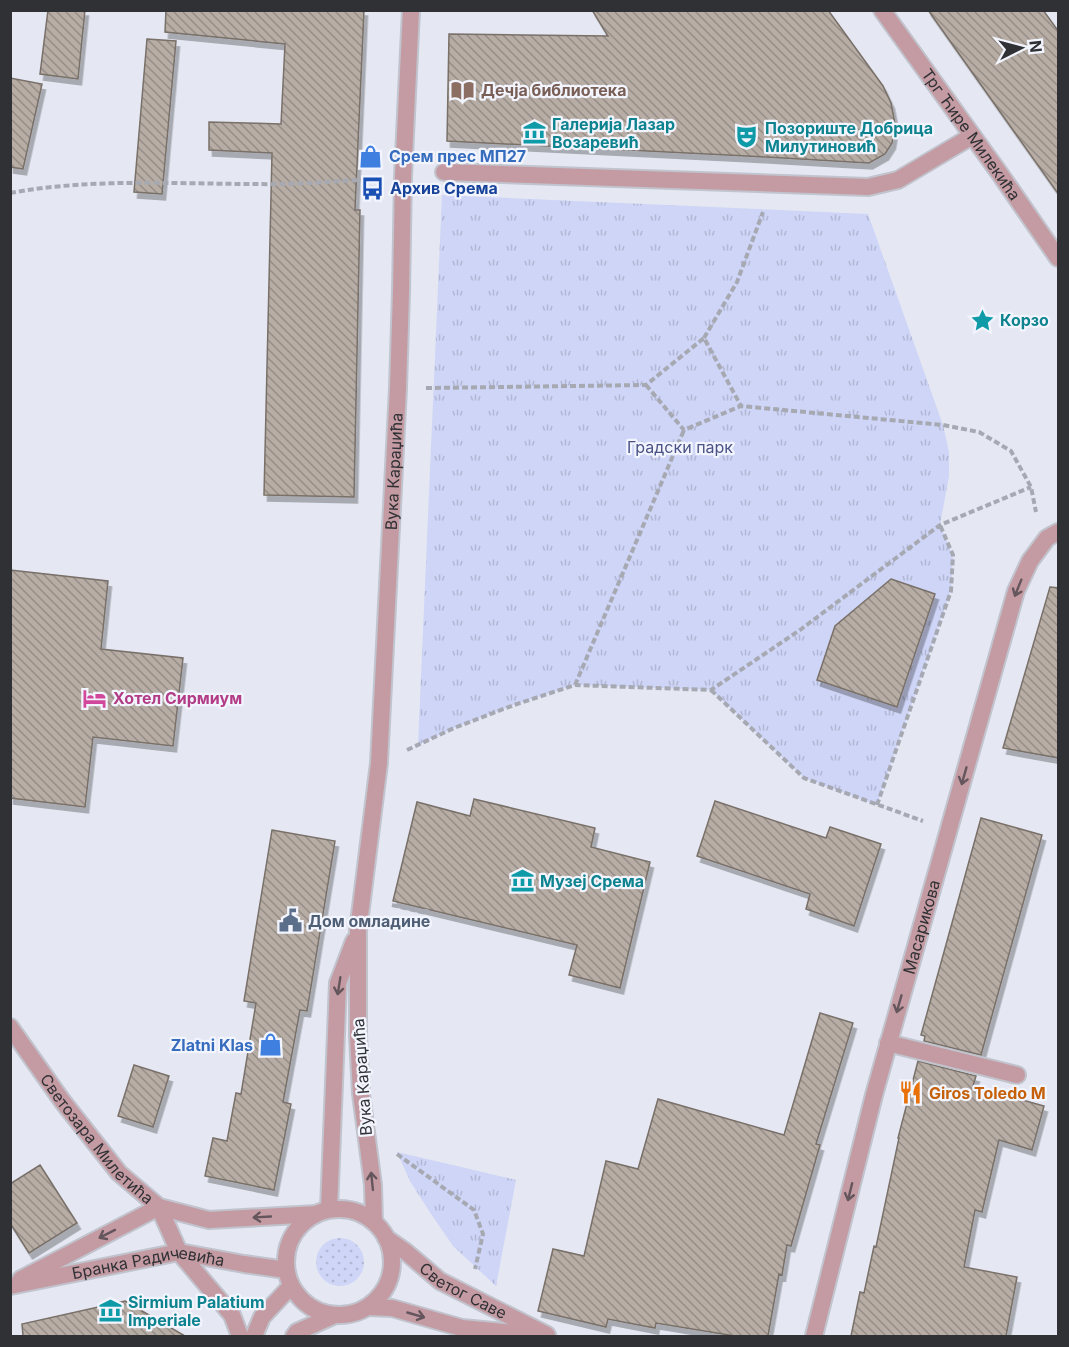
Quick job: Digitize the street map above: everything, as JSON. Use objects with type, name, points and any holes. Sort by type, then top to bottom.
[{"type":"street","name":"Вука Караџића","points":[[374,1222],[373,1185],[361,1094],[358,1036],[358,931],[379,763],[398,388],[403,177],[411,10]]},
{"type":"street","name":"Трг Ћире Милекића","points":[[882,10],[1059,258]]},
{"type":"street","points":[[444,172],[868,187],[898,180],[972,136]]},
{"type":"street","name":"Масарикова","points":[[814,1336],[888,1043],[1016,591],[1029,561],[1053,535]]},
{"type":"street","name":"Вука Караџића","points":[[322,1212],[338,983],[358,931]]},
{"type":"street","name":"Светозара Милетића","points":[[10,1027],[63,1102],[119,1173],[159,1207],[209,1220],[322,1212]]},
{"type":"street","points":[[888,1043],[1017,1075]]},
{"type":"street","points":[[159,1207],[179,1252],[232,1315],[240,1336]]},
{"type":"street","name":"Бранка Радичевића","points":[[10,1285],[159,1207]]},
{"type":"street","points":[[343,1209],[356,1211],[374,1222],[386,1238],[392,1254],[389,1280],[381,1295],[368,1307],[352,1314],[327,1314],[312,1309],[300,1299],[288,1278],[286,1253],[291,1237],[302,1223],[322,1212],[343,1209]]},
{"type":"street","name":"Светог Саве","points":[[386,1238],[440,1281],[550,1336]]},
{"type":"street","name":"Бранка Радичевића","points":[[10,1285],[179,1252],[244,1264],[288,1278]]},
{"type":"street","points":[[254,1336],[262,1317],[288,1278]]},
{"type":"street","name":"Светог Саве","points":[[368,1307],[392,1308],[462,1328],[550,1336]]},
{"type":"street","points":[[294,1336],[297,1332],[335,1315]]},
{"type":"path","points":[[10,193],[104,182],[260,184],[403,177]]},
{"type":"path","points":[[398,388],[646,385],[704,338],[737,282],[764,209],[769,183]]},
{"type":"path","points":[[704,338],[741,406]]},
{"type":"path","points":[[646,385],[684,430]]},
{"type":"path","points":[[575,685],[684,430],[741,406],[943,425],[979,432],[1011,451],[1031,487],[1036,512],[1053,535]]},
{"type":"path","points":[[379,763],[454,728],[575,685],[711,690],[800,630],[940,525],[1031,487]]},
{"type":"path","points":[[877,805],[951,591],[952,555],[940,525]]},
{"type":"path","points":[[711,690],[804,778],[949,829]]},
{"type":"path","points":[[392,905],[426,913],[427,909]]},
{"type":"path","points":[[366,1140],[385,1146],[474,1210],[483,1234],[469,1296]]},
{"type":"green space","name":"Градски парк","points":[[442,195],[868,214],[943,425],[949,452],[949,476],[940,525],[953,555],[951,591],[877,805],[804,778],[711,690],[575,685],[514,705],[454,728],[418,745]]},
{"type":"green space","points":[[397,1152],[516,1180],[496,1286],[453,1246],[410,1181]]},
{"type":"green space","points":[[340,1238],[357,1245],[364,1262],[357,1279],[340,1286],[323,1279],[316,1262],[323,1245]]},
{"type":"building","points":[[48,10],[85,10],[78,79],[40,74]]},
{"type":"building","points":[[166,10],[364,10],[355,210],[360,210],[354,497],[264,495],[272,153],[209,150],[209,122],[281,124],[285,44],[165,32]]},
{"type":"building","points":[[592,10],[828,10],[883,86],[891,103],[895,124],[892,143],[885,154],[869,163],[447,141],[449,34],[608,36]]},
{"type":"building","points":[[928,10],[1043,10],[1059,32],[1059,195]]},
{"type":"building","points":[[147,39],[176,41],[162,194],[134,192]]},
{"type":"building","points":[[10,78],[42,84],[23,169],[10,167]]},
{"type":"building","name":"Хотел Сирмиум","points":[[10,570],[108,581],[101,649],[183,658],[173,746],[93,737],[85,807],[10,798]]},
{"type":"building","points":[[891,579],[935,594],[897,707],[817,680],[835,626]]},
{"type":"building","points":[[1050,587],[1059,588],[1059,758],[1003,748]]},
{"type":"building","name":"Музеј Срема","points":[[474,799],[595,828],[591,847],[650,862],[620,988],[569,975],[577,945],[393,901],[417,802],[470,816]]},
{"type":"building","points":[[715,801],[826,838],[830,827],[881,844],[854,926],[806,909],[810,894],[697,856]]},
{"type":"building","points":[[981,818],[1042,835],[981,1055],[924,1041],[925,1036],[921,1035]]},
{"type":"building","points":[[272,830],[335,841],[307,1011],[300,1010],[283,1102],[291,1104],[274,1190],[205,1176],[213,1138],[227,1141],[236,1093],[241,1094],[256,1003],[244,1001]]},
{"type":"building","points":[[820,1013],[853,1023],[816,1144],[820,1145],[791,1246],[787,1245],[782,1275],[779,1274],[768,1336],[735,1336],[656,1323],[655,1328],[608,1319],[606,1327],[538,1311],[553,1249],[584,1256],[606,1161],[638,1169],[658,1099],[784,1135]]},
{"type":"building","points":[[918,1061],[976,1076],[973,1086],[1044,1106],[1032,1150],[999,1140],[982,1212],[975,1210],[964,1267],[1017,1277],[1006,1336],[851,1336],[860,1292],[864,1293],[874,1246],[876,1247],[898,1138]]},
{"type":"building","points":[[134,1065],[169,1076],[153,1127],[118,1116]]},
{"type":"building","points":[[40,1165],[77,1223],[29,1253],[10,1223],[10,1184]]},
{"type":"building","name":"Sirmium Palatium Imperiale","points":[[125,1301],[185,1336],[23,1336],[22,1324]]},
{"type":"place","name":"Дечја библиотека","points":[[463,90]]},
{"type":"place","name":"Галерија Лазар Возаревић","points":[[534,133]]},
{"type":"place","name":"Позориште Добрица Милутиновић","points":[[747,137]]},
{"type":"place","name":"Срем прес МП27","points":[[371,156]]},
{"type":"place","name":"Архив Срема","points":[[372,188]]},
{"type":"place","name":"Корзо","points":[[982,320]]},
{"type":"place","name":"Хотел Сирмиум","points":[[95,698]]},
{"type":"place","name":"Музеј Срема","points":[[522,881]]},
{"type":"place","name":"Дом омладине","points":[[290,921]]},
{"type":"place","name":"Zlatni Klas","points":[[271,1045]]},
{"type":"place","name":"Giros Toledo M","points":[[911,1093]]},
{"type":"place","name":"Sirmium Palatium Imperiale","points":[[110,1311]]}]
